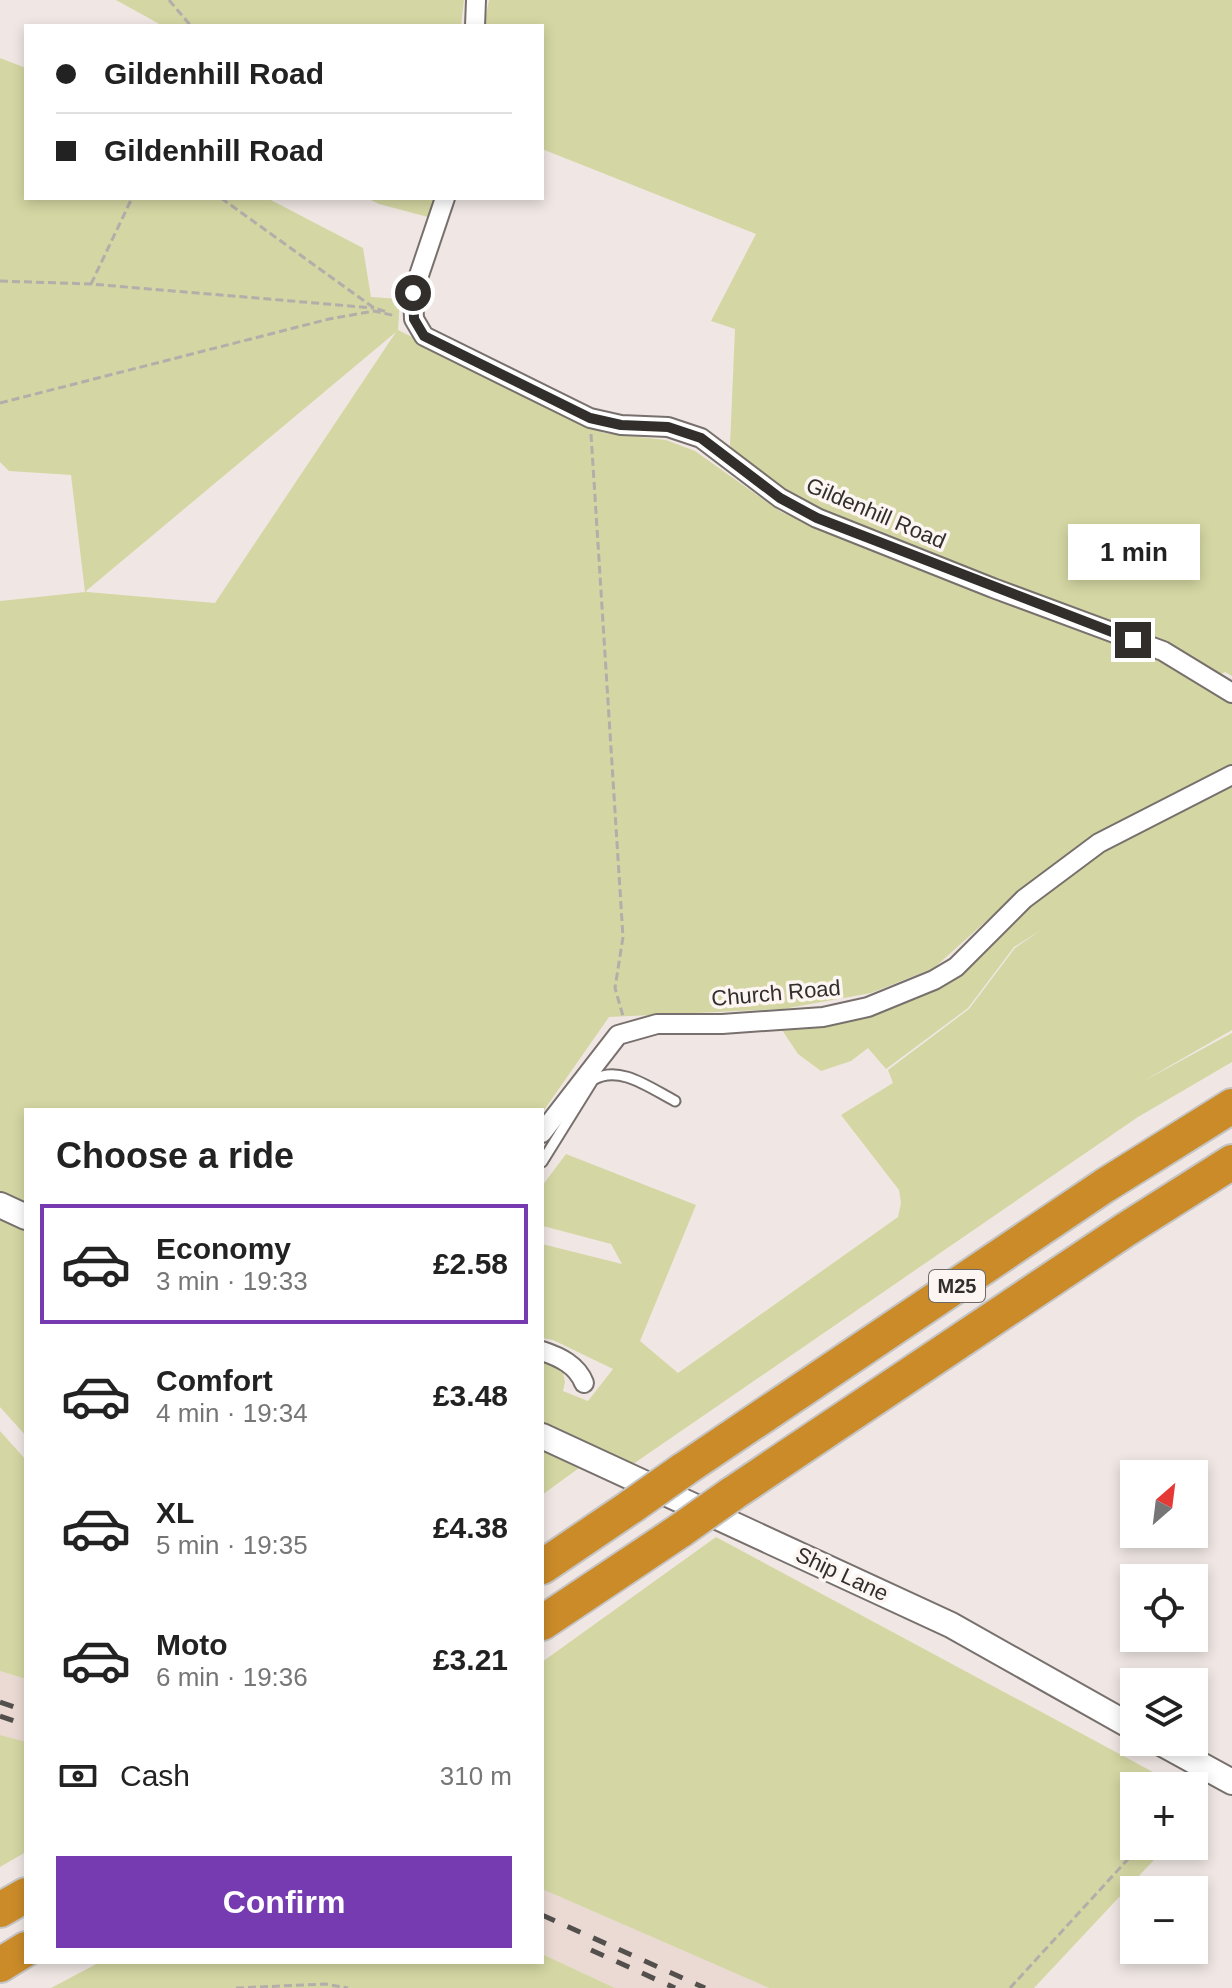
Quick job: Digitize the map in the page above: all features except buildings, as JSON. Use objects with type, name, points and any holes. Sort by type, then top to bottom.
[{"type":"highway","name":"M25","points":[[544,1566],[1104,1186],[1232,1106]]},
{"type":"highway","name":"M25","points":[[544,1622],[1125,1230],[1232,1162]]},
{"type":"highway","points":[[0,1910],[24,1896]]},
{"type":"highway","points":[[0,1965],[24,1950]]},
{"type":"street","points":[[475,24],[476,0]]},
{"type":"street","points":[[415,320],[413,293],[444,200]]},
{"type":"street","name":"Gildenhill Road","points":[[415,320],[424,336],[590,418],[621,425],[668,427],[701,438],[780,498],[817,518],[1163,651],[1232,693]]},
{"type":"street","name":"Church Road","points":[[626,1031],[657,1024],[722,1024],[823,1017],[868,1007],[934,980],[956,967],[1024,899],[1099,843],[1232,775]]},
{"type":"street","points":[[544,1130],[608,1046],[626,1031]]},
{"type":"street","points":[[0,1205],[24,1216]]},
{"type":"street","points":[[544,1352],[579,1371],[584,1383]]},
{"type":"street","name":"Ship Lane","points":[[544,1437],[951,1625],[1120,1720]]},
{"type":"street","points":[[1185,1756],[1232,1782]]},
{"type":"lane","points":[[544,1159],[593,1080],[602,1075],[615,1073],[675,1101]]},
{"type":"path","points":[[169,0],[189,24]]},
{"type":"path","points":[[91,284],[131,200]]},
{"type":"path","points":[[224,200],[374,308]]},
{"type":"path","points":[[0,281],[91,284],[374,308],[415,320]]},
{"type":"path","points":[[0,403],[329,319],[374,311],[415,320]]},
{"type":"path","points":[[590,418],[623,937],[615,988],[626,1031]]},
{"type":"path","points":[[1010,1988],[1127,1860]]},
{"type":"path","points":[[236,1988],[325,1984],[348,1988]]},
{"type":"shaded area","points":[[0,1671],[24,1678],[24,1743],[0,1735]]},
{"type":"shaded area","points":[[544,1890],[769,1988],[615,1988],[544,1955]]},
{"type":"green space","points":[[116,0],[464,0],[461,24],[159,24]]},
{"type":"green space","points":[[489,0],[1232,0],[1232,676],[1225,672],[1214,678],[818,516],[735,460],[730,445],[735,329],[711,321],[756,234],[544,150],[544,24],[484,24]]},
{"type":"green space","points":[[0,58],[24,67],[24,200],[271,200],[363,248],[371,297],[400,299],[398,330],[604,433],[666,440],[695,451],[781,512],[1159,661],[1224,695],[1232,703],[1232,766],[1123,819],[1025,886],[934,968],[871,993],[783,1009],[609,1017],[544,1110],[24,1108],[24,1207],[0,1196],[0,601],[85,592],[71,475],[9,471],[0,462]],"holes":[[[396,332],[215,603],[86,591]]]},
{"type":"green space","points":[[371,200],[433,200],[428,217]]},
{"type":"green space","points":[[1232,776],[1232,1030],[1140,1083],[1232,1033],[1232,1062],[1138,1117],[623,1471],[544,1432],[544,1359],[562,1367],[563,1391],[588,1401],[613,1369],[544,1338],[544,1244],[622,1264],[611,1244],[544,1226],[544,1183],[566,1154],[696,1205],[640,1341],[678,1373],[898,1217],[901,1203],[899,1190],[841,1115],[893,1083],[888,1070],[969,1009],[1015,948],[1041,930],[1014,947],[968,1008],[886,1069],[868,1048],[851,1061],[821,1071],[798,1054],[776,1021],[935,981],[1100,844]]},
{"type":"green space","points":[[0,1217],[24,1228],[24,1434],[0,1407]]},
{"type":"green space","points":[[0,1431],[24,1458],[24,1678],[0,1671]]},
{"type":"green space","points":[[544,1452],[579,1468],[544,1494]]},
{"type":"green space","points":[[716,1537],[1153,1772],[1120,1772],[1120,1860],[1154,1860],[1139,1876],[1120,1876],[1120,1896],[1034,1988],[769,1988],[544,1890],[544,1661]]},
{"type":"green space","points":[[0,1735],[24,1741],[24,1853],[0,1867]]},
{"type":"green space","points":[[544,1955],[615,1988],[51,1988],[96,1964],[544,1964]]},
{"type":"railway","points":[[0,1702],[24,1710]]},
{"type":"railway","points":[[0,1716],[24,1724]]},
{"type":"railway","points":[[544,1916],[705,1988]]},
{"type":"railway","points":[[591,1950],[675,1988]]},
{"type":"route","points":[[413,293],[414,319],[424,336],[590,418],[621,425],[668,427],[701,438],[780,498],[817,518],[1133,640]]}]
